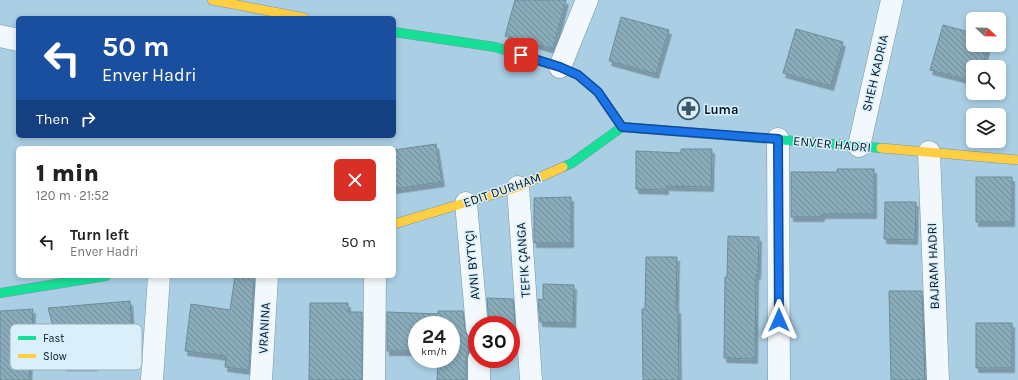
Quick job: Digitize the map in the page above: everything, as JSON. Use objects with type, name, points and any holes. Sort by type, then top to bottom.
[{"type":"street","points":[[212,0],[292,16]]},
{"type":"street","points":[[560,67],[587,0]]},
{"type":"street","name":"SHEH KADRIA","points":[[859,146],[892,0]]},
{"type":"street","points":[[396,32],[495,47],[560,67],[578,75],[598,92],[622,127]]},
{"type":"street","points":[[0,36],[16,40]]},
{"type":"street","name":"ENVER HADRI","points":[[622,127],[1018,160]]},
{"type":"street","name":"EDIT DURHAM","points":[[396,223],[518,187],[572,163],[622,127]]},
{"type":"street","points":[[778,139],[779,380]]},
{"type":"street","name":"BAJRAM HADRI","points":[[929,152],[938,380]]},
{"type":"street","name":"TEFIK ÇANGA","points":[[518,187],[530,380]]},
{"type":"street","name":"AVNI BYTYÇI","points":[[466,202],[476,316]]},
{"type":"street","points":[[0,293],[94,278]]},
{"type":"street","points":[[152,380],[160,278]]},
{"type":"street","name":"VRANINA","points":[[261,380],[267,278]]},
{"type":"street","points":[[374,278],[374,380]]},
{"type":"street","points":[[479,368],[479,380]]},
{"type":"building","points":[[515,0],[566,0],[553,49],[505,36]]},
{"type":"building","points":[[621,17],[669,30],[656,74],[609,61]]},
{"type":"building","points":[[943,25],[966,31],[966,52],[986,52],[984,60],[966,60],[966,79],[930,70]]},
{"type":"building","points":[[796,29],[843,42],[831,86],[783,73]]},
{"type":"building","points":[[436,144],[442,182],[396,189],[396,150]]},
{"type":"building","points":[[681,149],[712,149],[711,187],[666,186],[666,190],[636,189],[636,151],[681,153]]},
{"type":"building","points":[[837,169],[874,169],[874,214],[822,214],[822,217],[791,217],[791,172],[837,172]]},
{"type":"building","points":[[976,177],[1012,177],[1012,222],[976,222]]},
{"type":"building","points":[[571,197],[571,243],[534,243],[534,198]]},
{"type":"building","points":[[885,202],[916,202],[915,240],[884,239]]},
{"type":"building","points":[[728,236],[759,237],[758,275],[756,275],[755,359],[724,358],[725,277],[727,277]]},
{"type":"building","points":[[646,257],[677,257],[676,309],[678,309],[679,380],[643,380],[642,309],[645,309]]},
{"type":"building","points":[[235,278],[254,278],[249,370],[225,367],[226,356],[185,351],[191,304],[230,310]]},
{"type":"building","points":[[543,284],[574,285],[573,323],[540,322],[538,299],[543,300]]},
{"type":"building","points":[[889,291],[922,291],[925,380],[891,380]]},
{"type":"building","points":[[487,298],[513,299],[514,316],[488,316]]},
{"type":"building","points":[[130,301],[132,324],[52,324],[48,308]]},
{"type":"building","points":[[310,303],[348,303],[348,312],[362,312],[362,380],[309,380]]},
{"type":"building","points":[[33,309],[32,324],[10,324],[10,370],[30,370],[29,380],[0,380],[0,311]]},
{"type":"building","points":[[438,311],[463,311],[465,329],[468,336],[466,380],[437,380],[438,368],[460,368],[460,316],[408,316],[408,351],[387,351],[387,312],[438,314]]},
{"type":"building","points":[[976,323],[1012,323],[1012,368],[976,368]]},
{"type":"traffic: fast","points":[[396,32],[495,47],[560,67],[578,75],[598,92],[622,127]]},
{"type":"traffic: fast","points":[[622,127],[881,148]]},
{"type":"traffic: fast","points":[[563,167],[572,163],[622,127]]},
{"type":"traffic: fast","points":[[0,293],[94,278]]},
{"type":"traffic: slow","points":[[212,0],[295,16]]},
{"type":"traffic: slow","points":[[881,148],[1018,160]]},
{"type":"traffic: slow","points":[[396,223],[518,187],[563,167]]},
{"type":"place","name":"Luma","points":[[688,109]]},
{"type":"route","points":[[521,55],[560,67],[578,75],[598,92],[622,127],[778,139],[779,320]]}]
